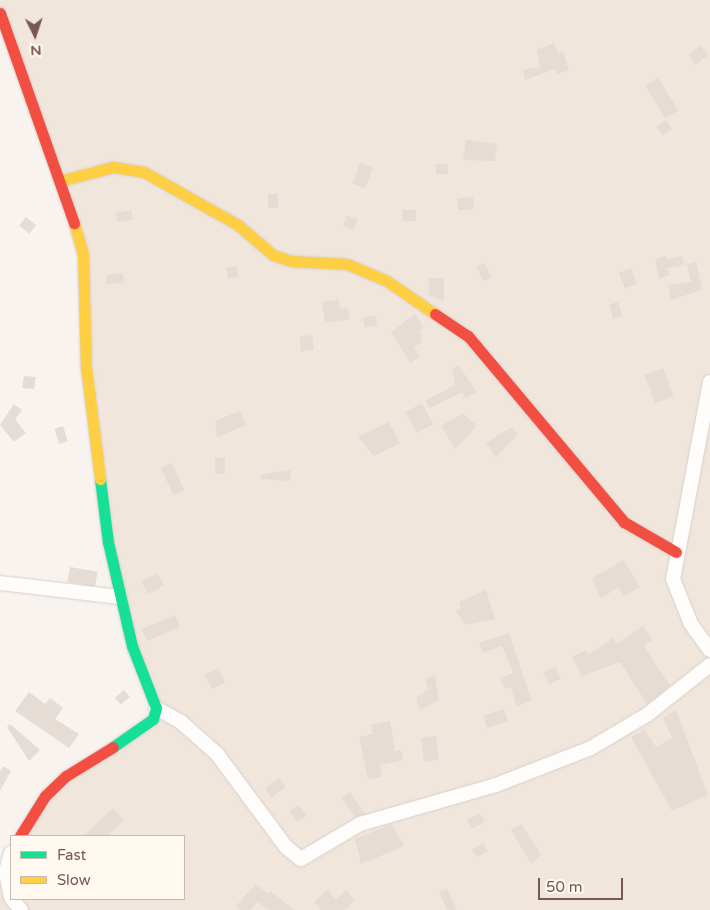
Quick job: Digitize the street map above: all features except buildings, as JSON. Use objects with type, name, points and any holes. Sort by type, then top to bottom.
[{"type":"street","points":[[0,13],[63,180],[83,254],[86,366],[119,597],[156,708],[153,719],[140,731],[66,776],[44,796],[21,835]]},
{"type":"street","points":[[63,180],[113,168],[144,172],[238,225],[274,256],[291,261],[347,264],[387,281],[468,336],[624,522],[676,552]]},
{"type":"street","points":[[710,382],[676,552],[674,579],[679,599],[710,650]]},
{"type":"street","points":[[0,583],[119,597]]},
{"type":"street","points":[[156,708],[182,722],[217,754],[286,847],[301,859],[360,824],[496,785],[590,748],[648,714],[710,665]]},
{"type":"street","points":[[10,855],[3,871],[10,892]]},
{"type":"shaded area","points":[[0,0],[710,0],[710,910],[0,910],[0,871],[10,900],[185,900],[185,835],[19,835],[46,793],[152,716],[117,597],[82,253],[0,16]]},
{"type":"traffic: fast","points":[[100,479],[108,542],[132,646],[156,708],[153,719],[113,747]]},
{"type":"traffic: slow","points":[[63,180],[113,167],[144,172],[238,225],[273,255],[291,261],[347,264],[387,281],[435,314]]},
{"type":"traffic: slow","points":[[74,223],[83,254],[86,366],[100,479]]},
{"type":"traffic: jam","points":[[0,13],[74,223]]},
{"type":"traffic: jam","points":[[435,314],[468,336],[624,522],[676,552]]},
{"type":"traffic: jam","points":[[21,835],[45,796],[66,776],[113,747]]}]
